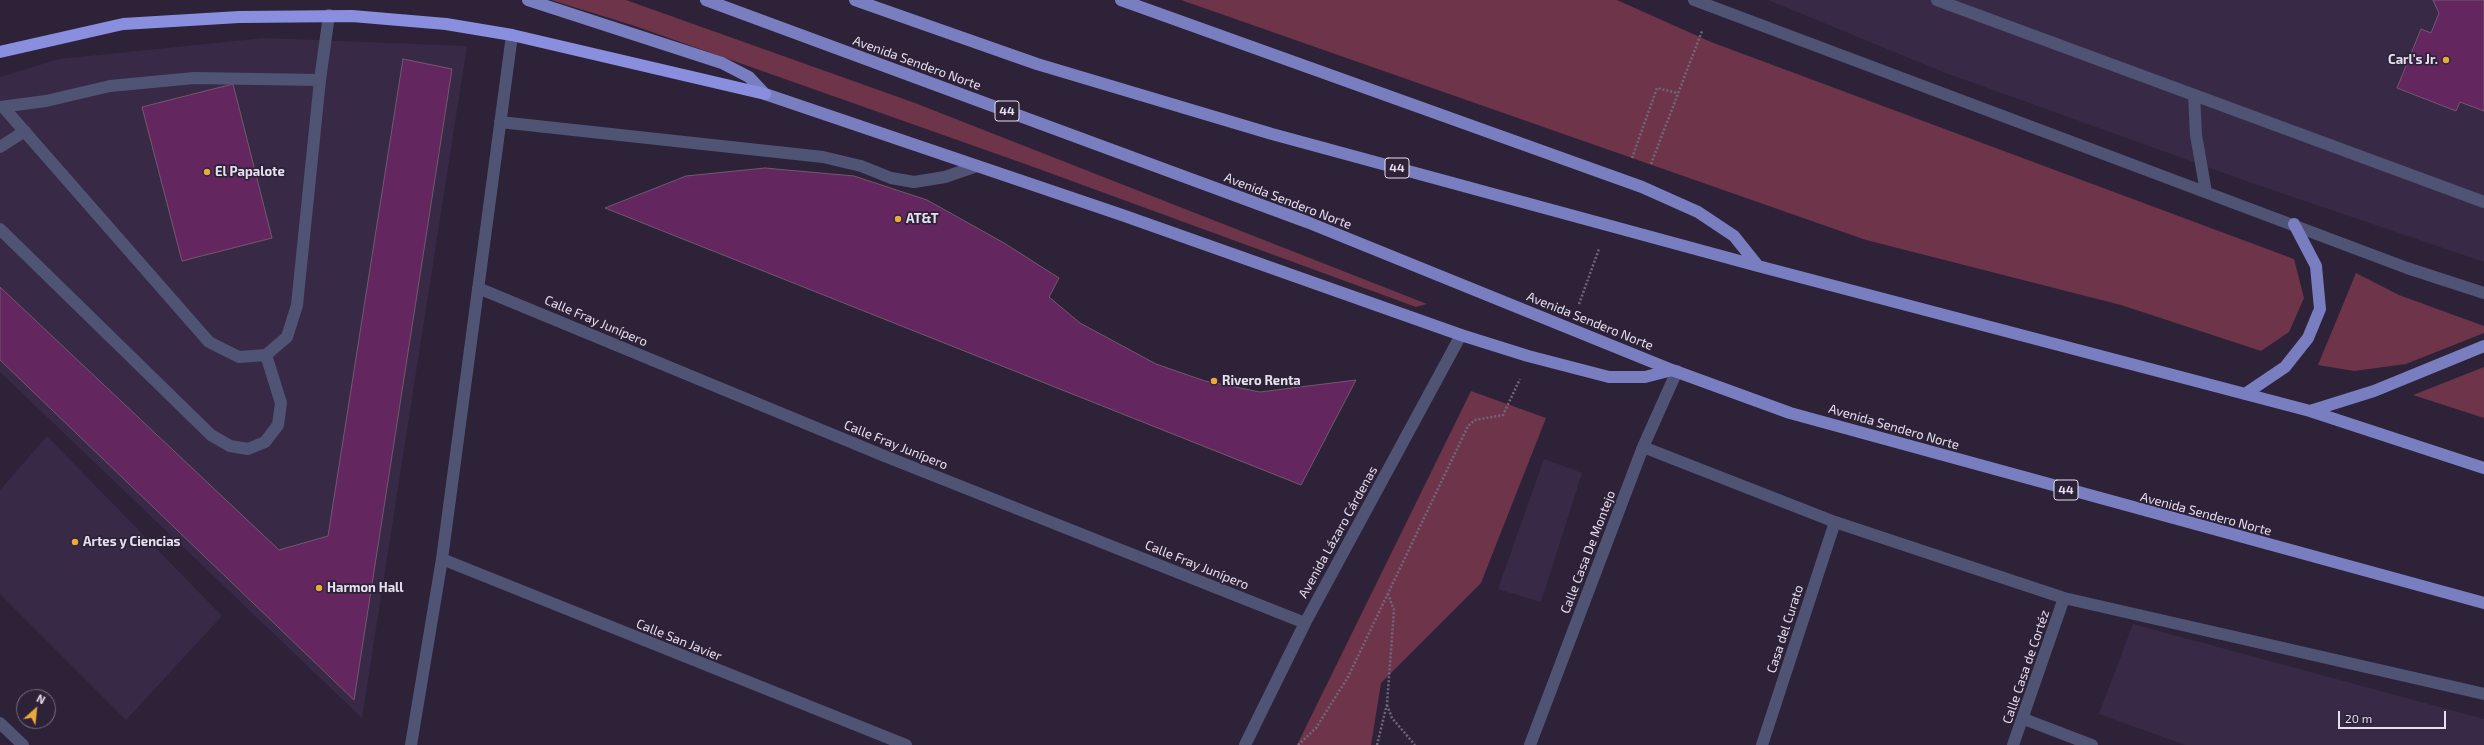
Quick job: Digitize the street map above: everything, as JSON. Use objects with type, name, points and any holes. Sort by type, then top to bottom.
[{"type":"highway","points":[[0,52],[123,24],[239,17],[329,16],[446,24],[512,35],[765,94]]},
{"type":"main road","points":[[528,0],[722,63],[749,77],[765,94],[977,166],[1461,335],[1528,356],[1609,377],[1645,377],[1675,371]]},
{"type":"main road","name":"Avenida Sendero Norte","points":[[706,0],[1307,222],[1675,371],[1790,413],[2484,603]]},
{"type":"main road","name":"44","points":[[855,0],[1037,64],[1272,134],[1758,266],[2310,411],[2484,468]]},
{"type":"main road","points":[[1121,0],[1642,187],[1698,212],[1734,236],[1758,266]]},
{"type":"main road","points":[[2245,394],[2285,367],[2308,338],[2320,309],[2316,266],[2294,224]]},
{"type":"main road","points":[[2310,411],[2374,391],[2484,346]]},
{"type":"street","points":[[1694,0],[1711,8],[2294,224],[2407,268],[2484,293]]},
{"type":"street","points":[[1937,0],[2484,202]]},
{"type":"street","points":[[2,108],[25,131],[209,342],[239,357],[266,355],[287,337],[297,305],[320,80],[329,16]]},
{"type":"street","points":[[411,745],[442,559],[512,35]]},
{"type":"street","points":[[2,108],[46,101],[110,86],[186,79],[320,80]]},
{"type":"street","points":[[2194,95],[2196,134],[2206,192]]},
{"type":"street","points":[[500,122],[823,157],[861,166],[891,178],[914,182],[945,177],[977,166]]},
{"type":"street","points":[[0,147],[25,131]]},
{"type":"street","points":[[0,229],[211,435],[230,446],[248,449],[265,442],[278,425],[281,403],[266,355]]},
{"type":"street","name":"Calle Fray Junípero","points":[[478,288],[882,455],[1305,623]]},
{"type":"street","name":"Avenida Lázaro Cárdenas","points":[[1245,745],[1305,623],[1461,335]]},
{"type":"street","name":"Calle Casa De Montejo","points":[[1530,745],[1643,447],[1675,371]]},
{"type":"street","points":[[1643,447],[1835,522],[2064,598],[2484,694]]},
{"type":"street","name":"Casa del Curato","points":[[1762,745],[1835,522]]},
{"type":"street","name":"Calle San Javier","points":[[442,559],[906,745]]},
{"type":"street","name":"Calle Casa de Cortéz","points":[[2013,745],[2024,718],[2064,598]]},
{"type":"street","points":[[2024,718],[2092,745]]},
{"type":"street","points":[[0,723],[23,745]]},
{"type":"path","points":[[1642,187],[1711,8]]},
{"type":"path","points":[[1657,88],[1677,93]]},
{"type":"path","points":[[1298,745],[1316,728],[1348,677],[1468,426],[1475,420],[1503,415],[1521,377]]},
{"type":"path","points":[[1377,745],[1387,704],[1394,610],[1388,593]]},
{"type":"path","points":[[1387,704],[1392,718],[1415,745]]},
{"type":"shaded area","points":[[551,0],[626,0],[915,103],[1427,304],[1416,307],[1028,165],[635,26]]},
{"type":"shaded area","points":[[1181,0],[1617,0],[1711,42],[2294,259],[2304,298],[2289,332],[2261,351],[2121,305],[1866,240]]},
{"type":"shaded area","points":[[1768,0],[2484,0],[2484,262],[2249,182],[1943,72]]},
{"type":"shaded area","points":[[265,38],[467,46],[362,718],[0,372],[0,77],[59,59]]},
{"type":"shaded area","points":[[2356,273],[2399,295],[2484,326],[2484,333],[2406,364],[2354,371],[2318,365]]},
{"type":"shaded area","points":[[2484,367],[2484,418],[2413,395]]},
{"type":"shaded area","points":[[1471,391],[1546,418],[1481,583],[1381,683],[1371,745],[1297,745]]},
{"type":"shaded area","name":"Artes y Ciencias","points":[[47,436],[222,616],[126,720],[0,594],[0,490]]},
{"type":"shaded area","points":[[1544,459],[1582,473],[1541,602],[1498,589]]},
{"type":"shaded area","points":[[2133,624],[2484,719],[2484,745],[2185,745],[2099,714]]},
{"type":"building","name":"Carl's Jr.","points":[[2433,0],[2484,0],[2484,111],[2460,102],[2456,111],[2397,88],[2421,29],[2431,33],[2439,13]]},
{"type":"building","points":[[403,59],[452,69],[354,700],[0,360],[0,287],[279,550],[328,536]]},
{"type":"building","name":"El Papalote","points":[[233,84],[272,238],[182,261],[142,107]]},
{"type":"building","points":[[765,168],[854,176],[927,200],[1004,243],[1059,278],[1049,297],[1080,323],[1156,364],[1205,381],[1260,392],[1356,380],[1301,485],[605,208],[686,176]]},
{"type":"place","name":"Carl's Jr.","points":[[2446,60]]},
{"type":"place","name":"El Papalote","points":[[207,172]]},
{"type":"place","name":"AT&T","points":[[898,219]]},
{"type":"place","name":"Rivero Renta","points":[[1214,381]]},
{"type":"place","name":"Artes y Ciencias","points":[[75,542]]},
{"type":"place","name":"Harmon Hall","points":[[319,588]]}]
